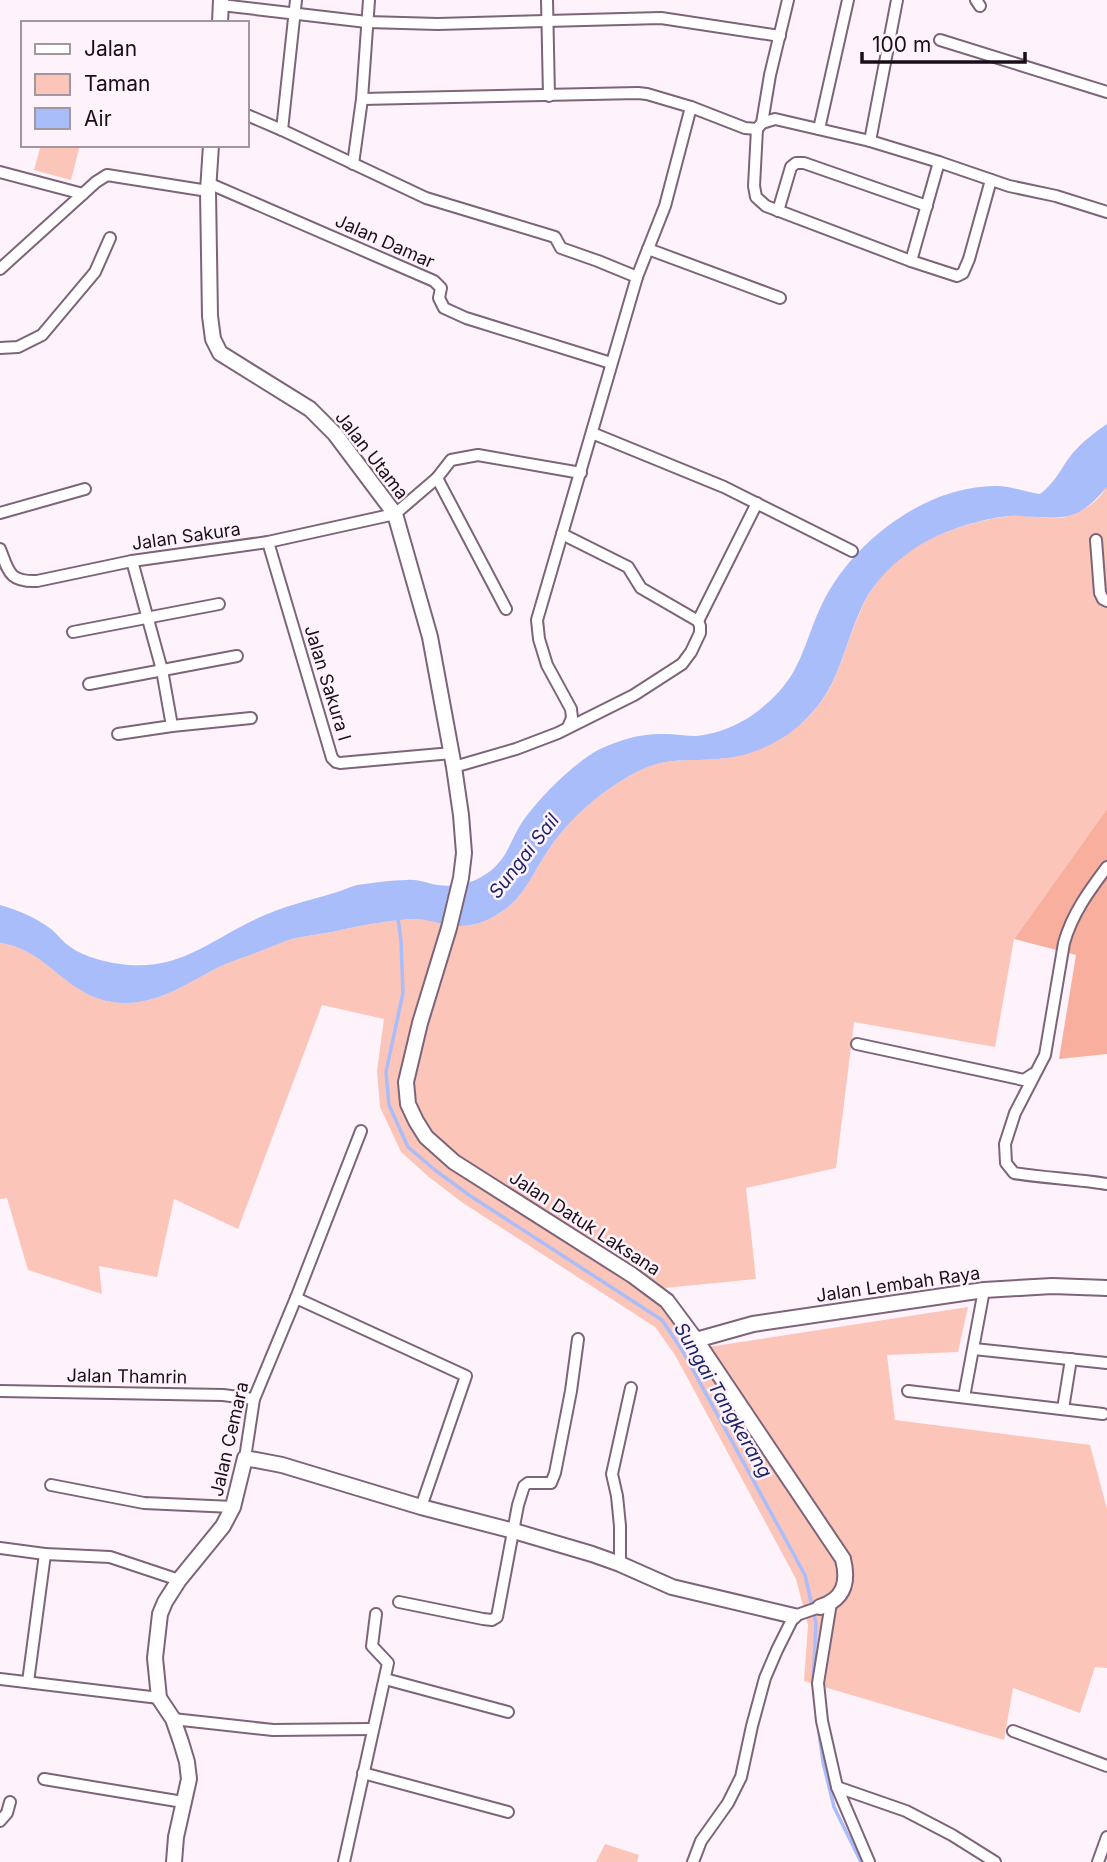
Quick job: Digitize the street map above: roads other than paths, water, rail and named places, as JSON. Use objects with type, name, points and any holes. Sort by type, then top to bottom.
[{"type":"street","points":[[282,130],[296,0]]},
{"type":"street","points":[[353,164],[362,99],[369,0]]},
{"type":"street","points":[[547,0],[549,96]]},
{"type":"street","points":[[788,0],[760,126],[754,186],[756,197],[766,206],[957,276],[963,274],[969,259],[991,180]]},
{"type":"street","points":[[819,129],[848,0]]},
{"type":"street","points":[[870,141],[897,0]]},
{"type":"street","points":[[220,21],[221,2],[368,22],[661,18],[780,36]]},
{"type":"street","points":[[940,40],[1107,92]]},
{"type":"street","points":[[362,99],[647,94],[691,107],[745,128],[760,126],[775,119],[870,141],[1009,186],[1056,196],[1107,212]]},
{"type":"street","points":[[568,727],[572,718],[571,709],[547,665],[539,639],[537,620],[637,277],[666,206],[691,107]]},
{"type":"street","points":[[248,115],[426,198],[555,237],[561,248],[637,277]]},
{"type":"street","name":"Jalan Utama","points":[[211,147],[208,187],[210,316],[213,339],[220,353],[310,409],[335,434],[395,514],[430,637],[453,760],[464,853],[461,878]]},
{"type":"street","points":[[911,261],[939,162]]},
{"type":"street","points":[[778,211],[791,167],[796,163],[804,163],[926,206]]},
{"type":"street","points":[[0,172],[83,194]]},
{"type":"street","points":[[0,269],[103,177],[112,175],[208,187]]},
{"type":"street","name":"Jalan Damar","points":[[208,187],[433,281],[441,288],[439,298],[443,309],[611,363]]},
{"type":"street","points":[[0,348],[18,347],[42,335],[95,272],[110,238]]},
{"type":"street","points":[[648,249],[780,298]]},
{"type":"street","points":[[592,433],[724,487],[852,551]]},
{"type":"street","points":[[395,514],[437,478],[451,460],[478,455],[581,473]]},
{"type":"street","points":[[437,478],[506,609]]},
{"type":"street","points":[[0,513],[85,489]]},
{"type":"street","name":"Jalan Sakura I","points":[[268,542],[332,758],[340,763],[453,760],[516,749],[558,733],[634,695],[682,664],[700,633],[698,621],[757,503]]},
{"type":"street","name":"Jalan Sakura","points":[[0,549],[9,573],[23,581],[37,581],[132,561],[268,542],[395,514]]},
{"type":"street","points":[[562,534],[628,567],[641,588],[698,621]]},
{"type":"street","points":[[1096,540],[1100,593],[1107,601]]},
{"type":"street","points":[[132,561],[162,670],[172,726]]},
{"type":"street","points":[[73,632],[219,604]]},
{"type":"street","points":[[89,684],[237,656]]},
{"type":"street","points":[[118,734],[251,718]]},
{"type":"street","points":[[1107,867],[1069,926],[1045,1055],[1012,1122],[1005,1144],[1006,1163],[1014,1173],[1107,1184]]},
{"type":"street","name":"Jalan Datuk Laksana","points":[[461,878],[405,1082],[408,1104],[416,1121],[426,1137],[454,1162],[632,1275],[667,1301],[843,1559],[846,1571],[839,1598],[825,1605]]},
{"type":"street","points":[[857,1044],[1024,1080],[1036,1072]]},
{"type":"street","name":"Jalan Cemara","points":[[176,1862],[176,1837],[189,1779],[187,1762],[173,1719],[159,1698],[155,1658],[159,1621],[165,1602],[179,1580],[223,1526],[233,1507],[245,1458],[254,1399],[361,1131]]},
{"type":"street","name":"Jalan Lembah Raya","points":[[696,1340],[753,1324],[984,1290],[1052,1286],[1107,1288]]},
{"type":"street","points":[[964,1397],[984,1290]]},
{"type":"street","points":[[296,1298],[466,1376],[421,1507]]},
{"type":"street","points":[[399,1602],[492,1620],[497,1617],[524,1486],[528,1483],[551,1483],[555,1473],[578,1339]]},
{"type":"street","points":[[974,1349],[1107,1363]]},
{"type":"street","points":[[1063,1409],[1071,1359]]},
{"type":"street","points":[[620,1564],[619,1516],[612,1474],[631,1388]]},
{"type":"street","name":"Jalan Thamrin","points":[[0,1391],[223,1395],[254,1399]]},
{"type":"street","points":[[908,1391],[1102,1414]]},
{"type":"street","points":[[245,1458],[282,1465],[421,1507],[514,1531],[620,1564],[672,1587],[795,1615],[825,1605],[818,1683],[822,1721],[837,1787],[869,1862]]},
{"type":"street","points":[[51,1485],[144,1503],[233,1507]]},
{"type":"street","points":[[0,1548],[110,1558],[179,1580]]},
{"type":"street","points":[[29,1682],[45,1554]]},
{"type":"street","points":[[344,1862],[388,1663],[372,1646],[376,1614]]},
{"type":"street","points":[[693,1862],[701,1841],[729,1803],[741,1777],[765,1678],[776,1650],[795,1615]]},
{"type":"street","points":[[0,1678],[159,1698]]},
{"type":"street","points":[[385,1679],[508,1712]]},
{"type":"street","points":[[173,1719],[273,1730],[372,1729]]},
{"type":"street","points":[[1013,1731],[1107,1766]]},
{"type":"street","points":[[363,1773],[508,1812]]},
{"type":"street","points":[[44,1779],[183,1802]]},
{"type":"street","points":[[837,1787],[906,1811],[995,1862]]},
{"type":"street","points":[[0,1821],[7,1813],[10,1802]]},
{"type":"street","points":[[1098,1862],[1107,1837]]},
{"type":"water","name":"Sungai Sail","points":[[1107,424],[1107,487],[1084,509],[1069,516],[1050,518],[999,517],[973,523],[921,544],[895,563],[869,594],[832,684],[802,723],[773,743],[752,752],[729,758],[655,764],[621,781],[597,797],[576,816],[549,849],[516,899],[486,921],[463,926],[411,919],[292,939],[222,966],[161,996],[124,1003],[88,994],[32,955],[17,947],[0,943],[0,905],[39,921],[82,954],[113,963],[147,965],[180,958],[265,915],[357,885],[410,880],[453,885],[473,881],[500,862],[525,818],[549,790],[578,763],[598,750],[639,736],[696,736],[714,733],[757,712],[777,694],[794,671],[822,604],[835,581],[852,559],[894,521],[944,495],[970,488],[1002,486],[1040,494],[1076,450]]},
{"type":"waterway","name":"Sungai Tangkerang","points":[[398,918],[403,993],[386,1072],[389,1105],[408,1147],[469,1195],[662,1320],[682,1350],[805,1575],[816,1623],[813,1686]]},
{"type":"waterway","name":"Sungai Tangkerang","points":[[819,1732],[834,1807],[861,1862]]}]
